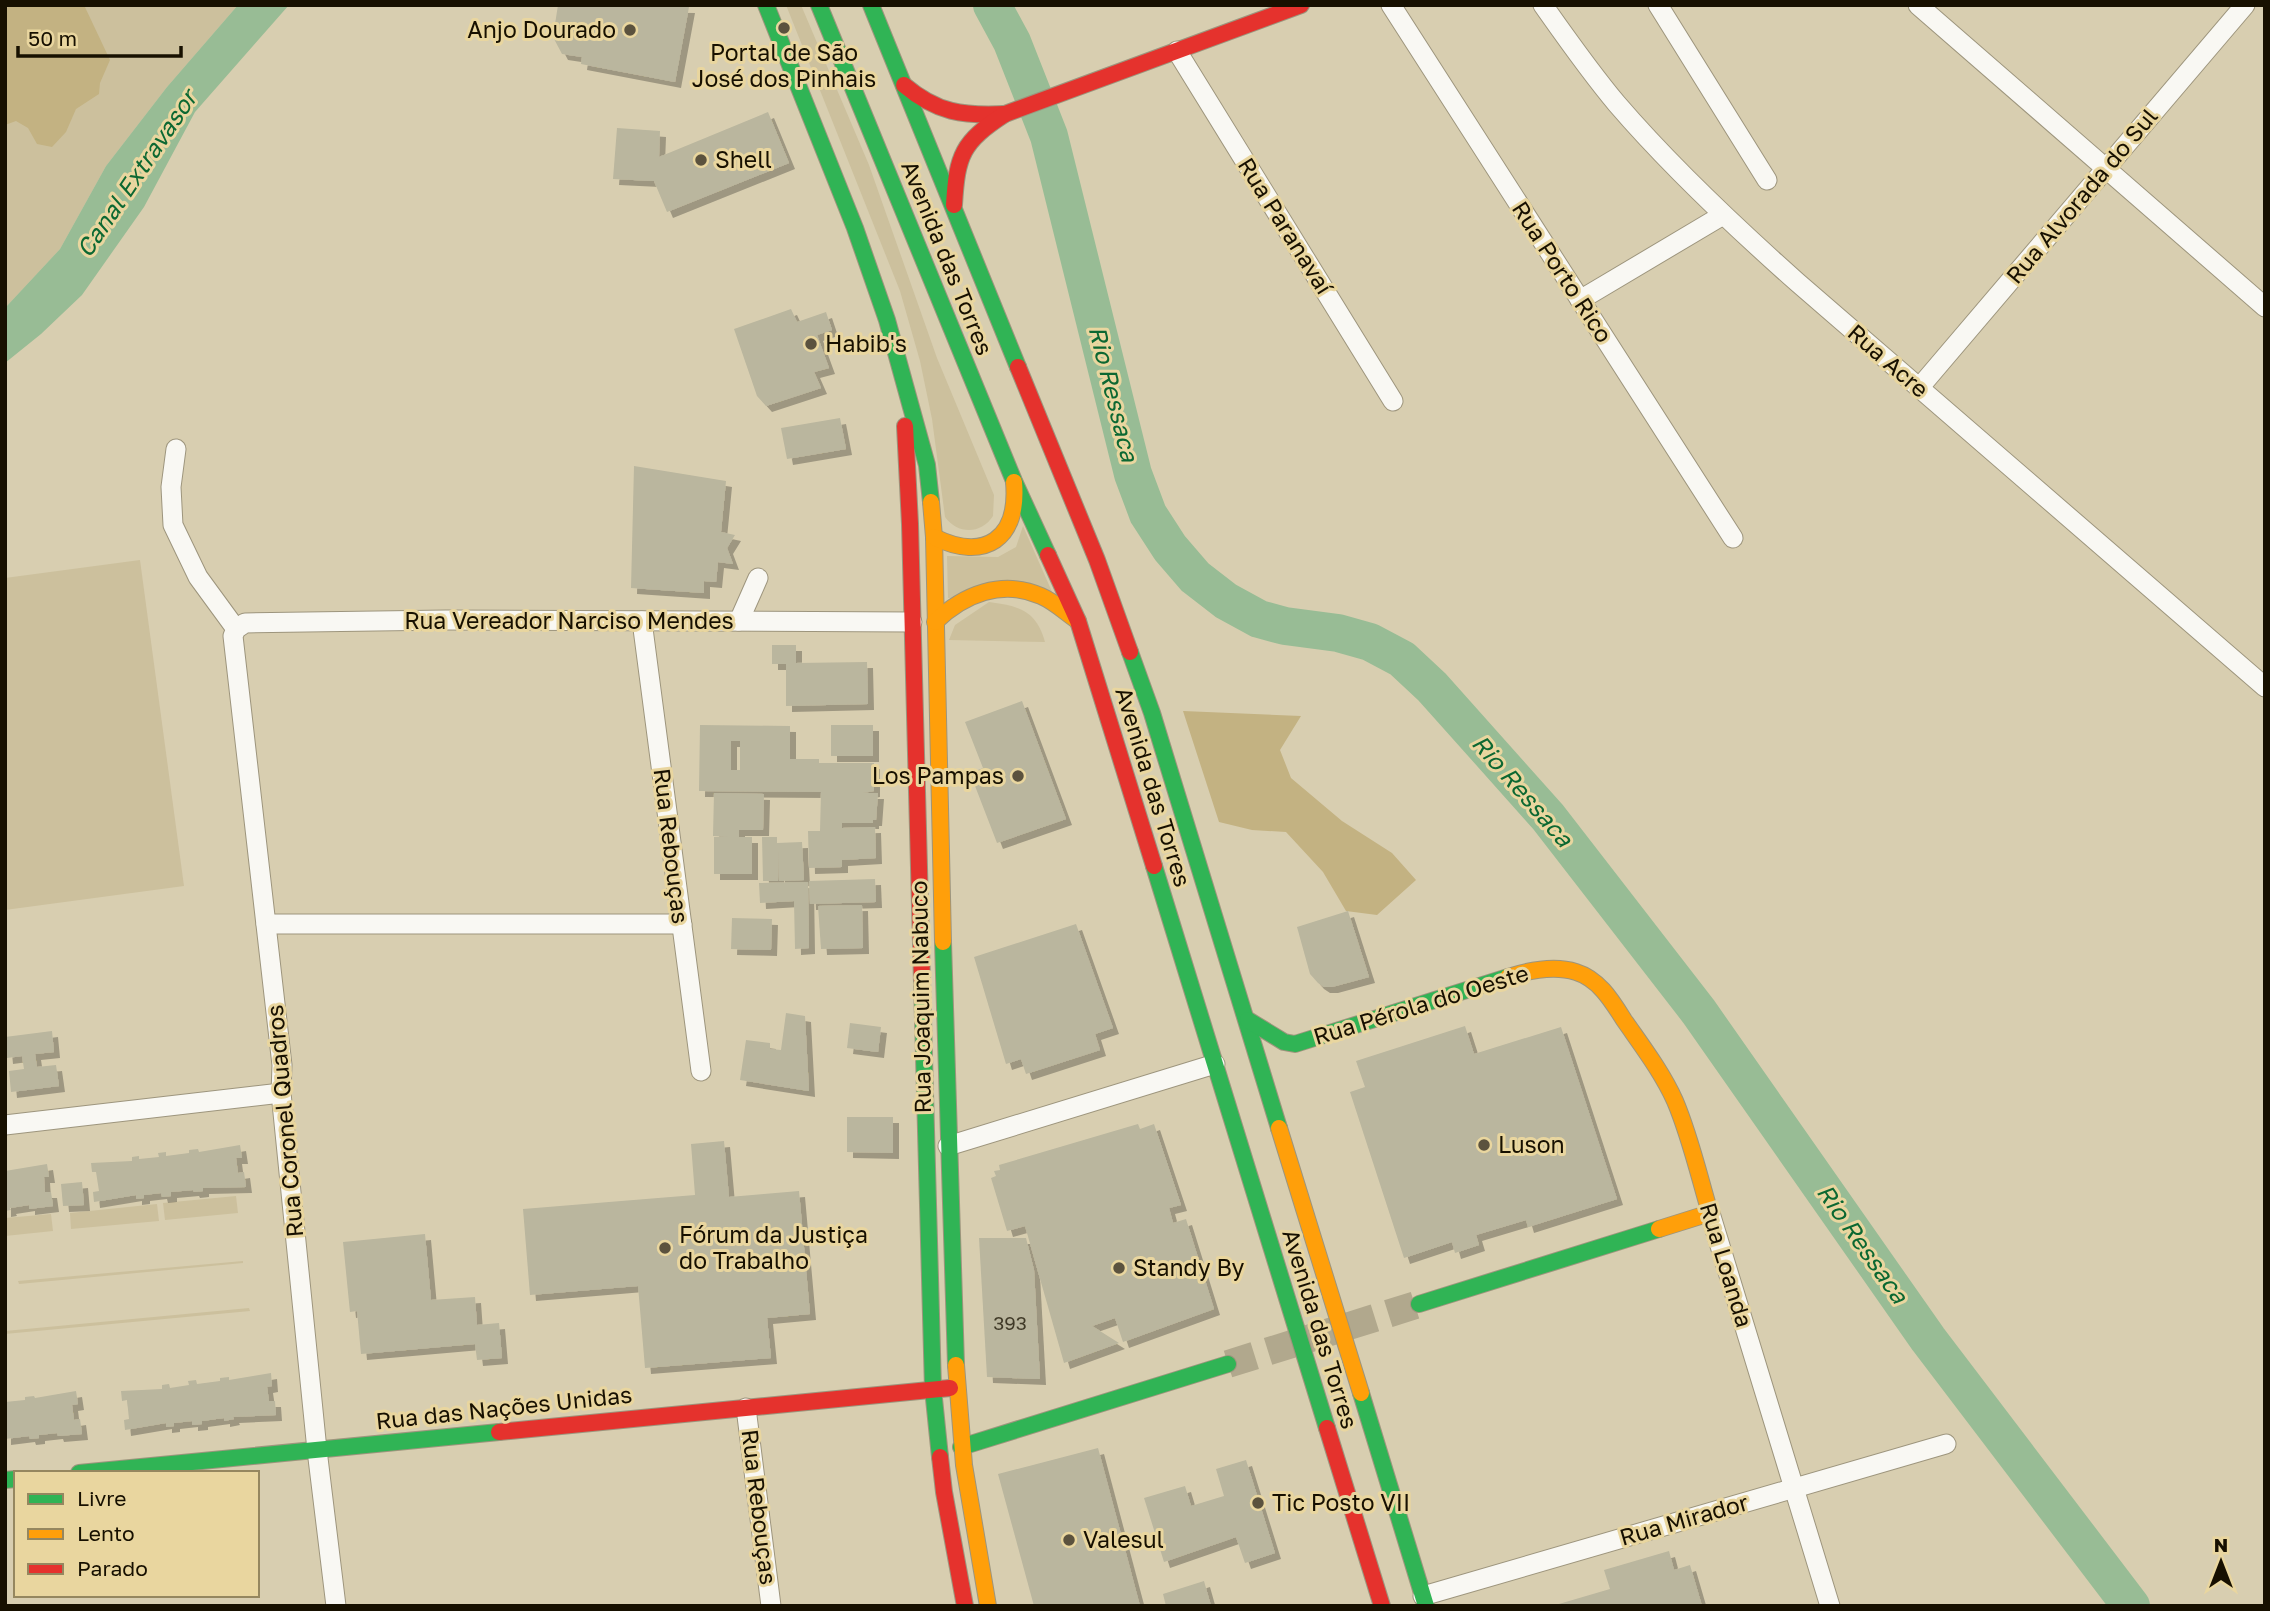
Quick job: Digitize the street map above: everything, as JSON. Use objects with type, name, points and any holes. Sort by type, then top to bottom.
[{"type":"main road","name":"Rua Joaquim Nabuco","points":[[766,5],[873,278],[926,465],[934,537],[948,1146],[957,1387],[961,1447],[989,1606]]},
{"type":"main road","name":"Avenida das Torres","points":[[819,5],[1014,481],[1078,621],[1382,1606]]},
{"type":"main road","name":"Avenida das Torres","points":[[871,5],[1122,626],[1175,784],[1424,1601]]},
{"type":"main road","points":[[954,205],[958,160],[965,146],[983,128],[1009,113],[1301,5]]},
{"type":"main road","points":[[904,85],[926,102],[949,113],[965,116],[1009,113]]},
{"type":"main road","name":"Rua Joaquim Nabuco","points":[[905,388],[933,1389],[944,1492],[965,1606]]},
{"type":"main road","points":[[910,538],[934,537],[948,546],[964,550],[981,548],[996,541],[1008,529],[1015,514],[1017,497],[1014,481]]},
{"type":"main road","points":[[935,622],[965,597],[984,590],[1004,588],[1024,590],[1042,597],[1078,621]]},
{"type":"main road","name":"Rua Pérola do Oeste","points":[[1248,1020],[1284,1042],[1295,1044],[1524,972],[1558,968]]},
{"type":"main road","name":"Rua Loanda","points":[[1558,968],[1577,972],[1595,982],[1614,1004],[1664,1078],[1685,1127],[1710,1213]]},
{"type":"main road","points":[[1419,1304],[1710,1213]]},
{"type":"main road","points":[[961,1447],[1228,1364]]},
{"type":"main road","name":"Rua das Nações Unidas","points":[[100,1471],[957,1387]]},
{"type":"street","name":"Rua Porto Rico","points":[[1391,5],[1733,538]]},
{"type":"street","name":"Rua Acre","points":[[1543,5],[1586,66],[1618,104],[1723,215],[2265,687]]},
{"type":"street","points":[[1658,5],[1768,180]]},
{"type":"street","points":[[1918,5],[2265,307]]},
{"type":"street","name":"Rua Alvorada do Sul","points":[[1919,388],[2245,5]]},
{"type":"street","name":"Rua Paranavaí","points":[[1177,51],[1393,401]]},
{"type":"street","points":[[1580,300],[1723,215]]},
{"type":"street","points":[[176,449],[171,487],[173,525],[198,577],[235,633]]},
{"type":"street","points":[[739,621],[758,578]]},
{"type":"street","name":"Rua Vereador Narciso Mendes","points":[[235,633],[245,624],[259,623],[446,620],[912,622]]},
{"type":"street","name":"Rua Rebouças","points":[[642,621],[701,1071]]},
{"type":"street","name":"Rua Coronel Quadros","points":[[235,633],[282,1065],[281,1093],[317,1450],[336,1606]]},
{"type":"street","points":[[266,924],[682,924]]},
{"type":"street","points":[[948,1146],[1215,1064]]},
{"type":"street","points":[[5,1125],[281,1093]]},
{"type":"street","name":"Rua Loanda","points":[[1710,1213],[1830,1606]]},
{"type":"street","name":"Rua Rebouças","points":[[746,1408],[771,1606]]},
{"type":"street","name":"Rua Mirador","points":[[1424,1601],[1946,1444]]},
{"type":"shaded area","points":[[5,5],[238,5],[167,87],[106,166],[60,249],[5,308]]},
{"type":"shaded area","points":[[17,5],[84,5],[110,60],[100,83],[99,94],[76,109],[66,132],[52,147],[37,144],[28,128],[16,121],[5,125],[5,8]]},
{"type":"shaded area","points":[[786,5],[801,5],[869,165],[937,358],[994,495],[993,516],[982,527],[962,529],[945,517],[932,419],[920,361],[900,291]]},
{"type":"shaded area","points":[[1023,526],[1053,594],[948,598],[947,556],[998,557],[1016,547]]},
{"type":"shaded area","points":[[140,560],[184,886],[5,910],[5,578]]},
{"type":"shaded area","points":[[989,602],[1025,611],[1037,623],[1045,642],[949,640],[955,625]]},
{"type":"shaded area","points":[[1183,711],[1301,716],[1280,750],[1291,778],[1342,821],[1392,853],[1416,880],[1377,915],[1346,911],[1323,872],[1286,832],[1252,830],[1219,822]]},
{"type":"shaded area","points":[[236,1196],[238,1213],[165,1220],[163,1203]]},
{"type":"shaded area","points":[[157,1204],[159,1221],[71,1229],[70,1213]]},
{"type":"shaded area","points":[[51,1214],[53,1231],[5,1236],[5,1218]]},
{"type":"shaded area","points":[[243,1261],[19,1284],[18,1281]]},
{"type":"shaded area","points":[[249,1308],[250,1311],[5,1334],[5,1331]]},
{"type":"water","name":"Canal Extravasor","points":[[238,5],[289,5],[195,112],[144,207],[82,295],[5,363],[5,308],[60,249],[106,166],[167,87]]},
{"type":"building","points":[[558,5],[689,7],[675,82],[581,64],[582,57],[562,54],[553,37]]},
{"type":"building","name":"Shell","points":[[768,112],[789,163],[667,212],[654,181],[613,179],[617,128],[660,131],[659,157]]},
{"type":"building","points":[[791,309],[797,322],[826,312],[832,330],[817,335],[829,368],[814,372],[821,388],[766,406],[757,396],[734,329]]},
{"type":"building","points":[[840,418],[846,449],[787,459],[781,428]]},
{"type":"building","points":[[634,466],[726,481],[721,532],[735,535],[727,548],[733,564],[718,562],[716,582],[704,581],[704,593],[631,588]]},
{"type":"building","points":[[772,645],[796,645],[796,663],[867,662],[868,704],[786,706],[786,664],[772,664]]},
{"type":"building","points":[[1022,701],[1066,819],[997,843],[970,773],[983,768],[965,722]]},
{"type":"building","points":[[700,725],[790,726],[790,759],[819,759],[819,763],[874,763],[874,791],[863,793],[878,793],[876,820],[873,820],[873,823],[842,823],[842,828],[875,827],[876,858],[842,860],[842,867],[809,868],[808,831],[820,831],[821,792],[699,791]],"holes":[[[731,741],[740,741],[740,770],[731,770]]]},
{"type":"building","points":[[831,725],[873,725],[873,756],[831,756]]},
{"type":"building","points":[[714,793],[764,794],[763,830],[739,830],[739,837],[752,837],[752,874],[714,874],[714,837],[728,836],[713,836]]},
{"type":"building","points":[[762,837],[777,837],[777,843],[802,842],[804,880],[779,881],[778,851],[778,881],[763,881]]},
{"type":"building","points":[[875,879],[876,902],[810,904],[809,881]]},
{"type":"building","points":[[808,882],[809,948],[795,949],[794,901],[760,903],[759,883]]},
{"type":"building","points":[[862,905],[863,948],[821,949],[818,906]]},
{"type":"building","points":[[1348,911],[1369,977],[1324,987],[1310,974],[1297,927]]},
{"type":"building","points":[[732,918],[772,919],[771,950],[731,949]]},
{"type":"building","points":[[1076,924],[1113,1028],[1095,1034],[1100,1050],[1026,1074],[1021,1059],[1006,1064],[974,957]]},
{"type":"building","points":[[786,1013],[805,1016],[809,1091],[740,1080],[746,1040],[770,1043],[770,1049],[781,1050]]},
{"type":"building","points":[[850,1023],[881,1027],[878,1052],[847,1048]]},
{"type":"building","name":"Luson","points":[[1465,1026],[1474,1054],[1561,1027],[1617,1199],[1528,1227],[1526,1220],[1476,1235],[1479,1245],[1455,1253],[1452,1242],[1404,1258],[1350,1092],[1365,1087],[1356,1061]]},
{"type":"building","points":[[52,1031],[54,1052],[35,1054],[37,1067],[56,1065],[59,1086],[11,1092],[9,1071],[24,1069],[22,1056],[7,1058],[5,1037]]},
{"type":"building","points":[[847,1117],[893,1117],[893,1153],[847,1152]]},
{"type":"building","name":"Standy By","points":[[1138,1124],[1140,1129],[1154,1124],[1181,1205],[1169,1208],[1173,1223],[1186,1219],[1214,1309],[1123,1342],[1115,1318],[1092,1326],[1119,1343],[1064,1363],[1025,1226],[1007,1231],[991,1178],[996,1176],[994,1171],[1000,1170],[999,1165]]},
{"type":"building","name":"Fórum da Justiça do Trabalho","points":[[724,1141],[729,1197],[799,1191],[810,1314],[767,1318],[771,1358],[645,1368],[638,1286],[530,1295],[523,1209],[695,1195],[691,1144]]},
{"type":"building","points":[[240,1145],[242,1158],[236,1158],[238,1173],[244,1172],[246,1187],[203,1188],[203,1191],[171,1192],[171,1196],[162,1197],[161,1193],[144,1195],[144,1198],[136,1199],[136,1195],[94,1202],[93,1192],[99,1191],[96,1172],[92,1172],[91,1163],[132,1161],[132,1157],[159,1157],[158,1153],[166,1152],[166,1156],[189,1153],[189,1150],[198,1149],[199,1152]]},
{"type":"building","points":[[47,1164],[49,1177],[44,1177],[45,1192],[51,1192],[53,1206],[29,1209],[29,1205],[5,1211],[5,1171]]},
{"type":"building","points":[[82,1182],[84,1205],[63,1206],[61,1184]]},
{"type":"building","points":[[425,1234],[431,1300],[475,1297],[477,1325],[499,1323],[502,1358],[477,1360],[475,1344],[361,1354],[357,1311],[350,1312],[343,1242]]},
{"type":"building","points":[[979,1238],[1026,1238],[1034,1270],[1040,1379],[987,1377]]},
{"type":"building","points":[[271,1373],[272,1386],[267,1387],[269,1401],[275,1401],[276,1415],[233,1417],[234,1419],[224,1421],[224,1418],[192,1425],[192,1421],[166,1427],[166,1423],[125,1430],[124,1420],[129,1419],[127,1400],[122,1401],[121,1391],[162,1389],[162,1385],[169,1384],[170,1388],[189,1385],[188,1381],[196,1380],[197,1384],[220,1381],[220,1378],[229,1377],[229,1380]]},
{"type":"building","points":[[76,1391],[78,1404],[72,1405],[74,1420],[80,1419],[82,1434],[58,1436],[57,1433],[39,1435],[39,1438],[30,1439],[29,1436],[5,1439],[5,1402]]},
{"type":"building","name":"Valesul","points":[[1098,1448],[1140,1606],[1034,1606],[998,1474]]},
{"type":"building","points":[[1246,1460],[1275,1553],[1245,1563],[1236,1537],[1164,1562],[1144,1498],[1185,1486],[1191,1506],[1224,1496],[1216,1469]]},
{"type":"building","points":[[1669,1551],[1674,1570],[1690,1565],[1702,1606],[1552,1606],[1610,1589],[1604,1570]]},
{"type":"building","points":[[1204,1581],[1211,1606],[1166,1606],[1163,1594]]},
{"type":"waterway","name":"Rio Ressaca","points":[[992,5],[1012,42],[1049,136],[1133,474],[1148,514],[1170,548],[1195,577],[1226,601],[1259,619],[1285,626],[1338,633],[1370,642],[1402,659],[1432,687],[1548,817],[1699,1012],[1928,1339],[2131,1606]]},
{"type":"tunnel","points":[[1228,1364],[1419,1304]]},
{"type":"traffic: fast","points":[[766,5],[855,228],[887,320],[927,465],[931,502]]},
{"type":"traffic: fast","points":[[819,5],[1014,481],[1048,555]]},
{"type":"traffic: fast","points":[[871,5],[1018,367]]},
{"type":"traffic: fast","points":[[1130,652],[1152,713],[1279,1128]]},
{"type":"traffic: fast","points":[[1154,866],[1327,1428]]},
{"type":"traffic: fast","points":[[943,942],[956,1365]]},
{"type":"traffic: fast","points":[[1248,1020],[1284,1042],[1295,1044],[1508,977]]},
{"type":"traffic: fast","points":[[922,982],[933,1389],[940,1457]]},
{"type":"traffic: fast","points":[[1419,1304],[1659,1229]]},
{"type":"traffic: fast","points":[[961,1447],[1228,1364]]},
{"type":"traffic: fast","points":[[1361,1393],[1426,1606]]},
{"type":"traffic: fast","points":[[99,1471],[499,1432]]},
{"type":"traffic: fast","points":[[5,1480],[14,1479]]},
{"type":"traffic: slow","points":[[934,537],[969,547],[983,546],[995,540],[1011,518],[1014,482]]},
{"type":"traffic: slow","points":[[931,502],[943,942]]},
{"type":"traffic: slow","points":[[935,622],[971,597],[998,589],[1026,591],[1046,598],[1078,621]]},
{"type":"traffic: slow","points":[[1508,977],[1533,970],[1559,969],[1576,972],[1592,980],[1610,998],[1664,1080],[1685,1128],[1710,1213],[1659,1229]]},
{"type":"traffic: slow","points":[[1279,1128],[1361,1393]]},
{"type":"traffic: slow","points":[[956,1365],[964,1465],[988,1606]]},
{"type":"traffic: jam","points":[[954,205],[957,174],[964,151],[979,133],[1005,114],[1301,5]]},
{"type":"traffic: jam","points":[[904,85],[928,102],[951,111],[1005,114]]},
{"type":"traffic: jam","points":[[1018,367],[1097,560],[1130,652]]},
{"type":"traffic: jam","points":[[905,426],[922,982]]},
{"type":"traffic: jam","points":[[1048,555],[1078,621],[1154,866]]},
{"type":"traffic: jam","points":[[499,1432],[950,1388]]},
{"type":"traffic: jam","points":[[1327,1428],[1382,1606]]},
{"type":"traffic: jam","points":[[940,1457],[965,1606]]},
{"type":"place","name":"Portal de São José dos Pinhais","points":[[784,28]]},
{"type":"place","name":"Anjo Dourado","points":[[630,30]]},
{"type":"place","name":"Shell","points":[[701,160]]},
{"type":"place","name":"Habib's","points":[[811,344]]},
{"type":"place","name":"Los Pampas","points":[[1018,776]]},
{"type":"place","name":"Luson","points":[[1484,1145]]},
{"type":"place","name":"Fórum da Justiça do Trabalho","points":[[665,1248]]},
{"type":"place","name":"Standy By","points":[[1119,1268]]},
{"type":"place","name":"Tic Posto VII","points":[[1258,1503]]},
{"type":"place","name":"Valesul","points":[[1069,1540]]}]
